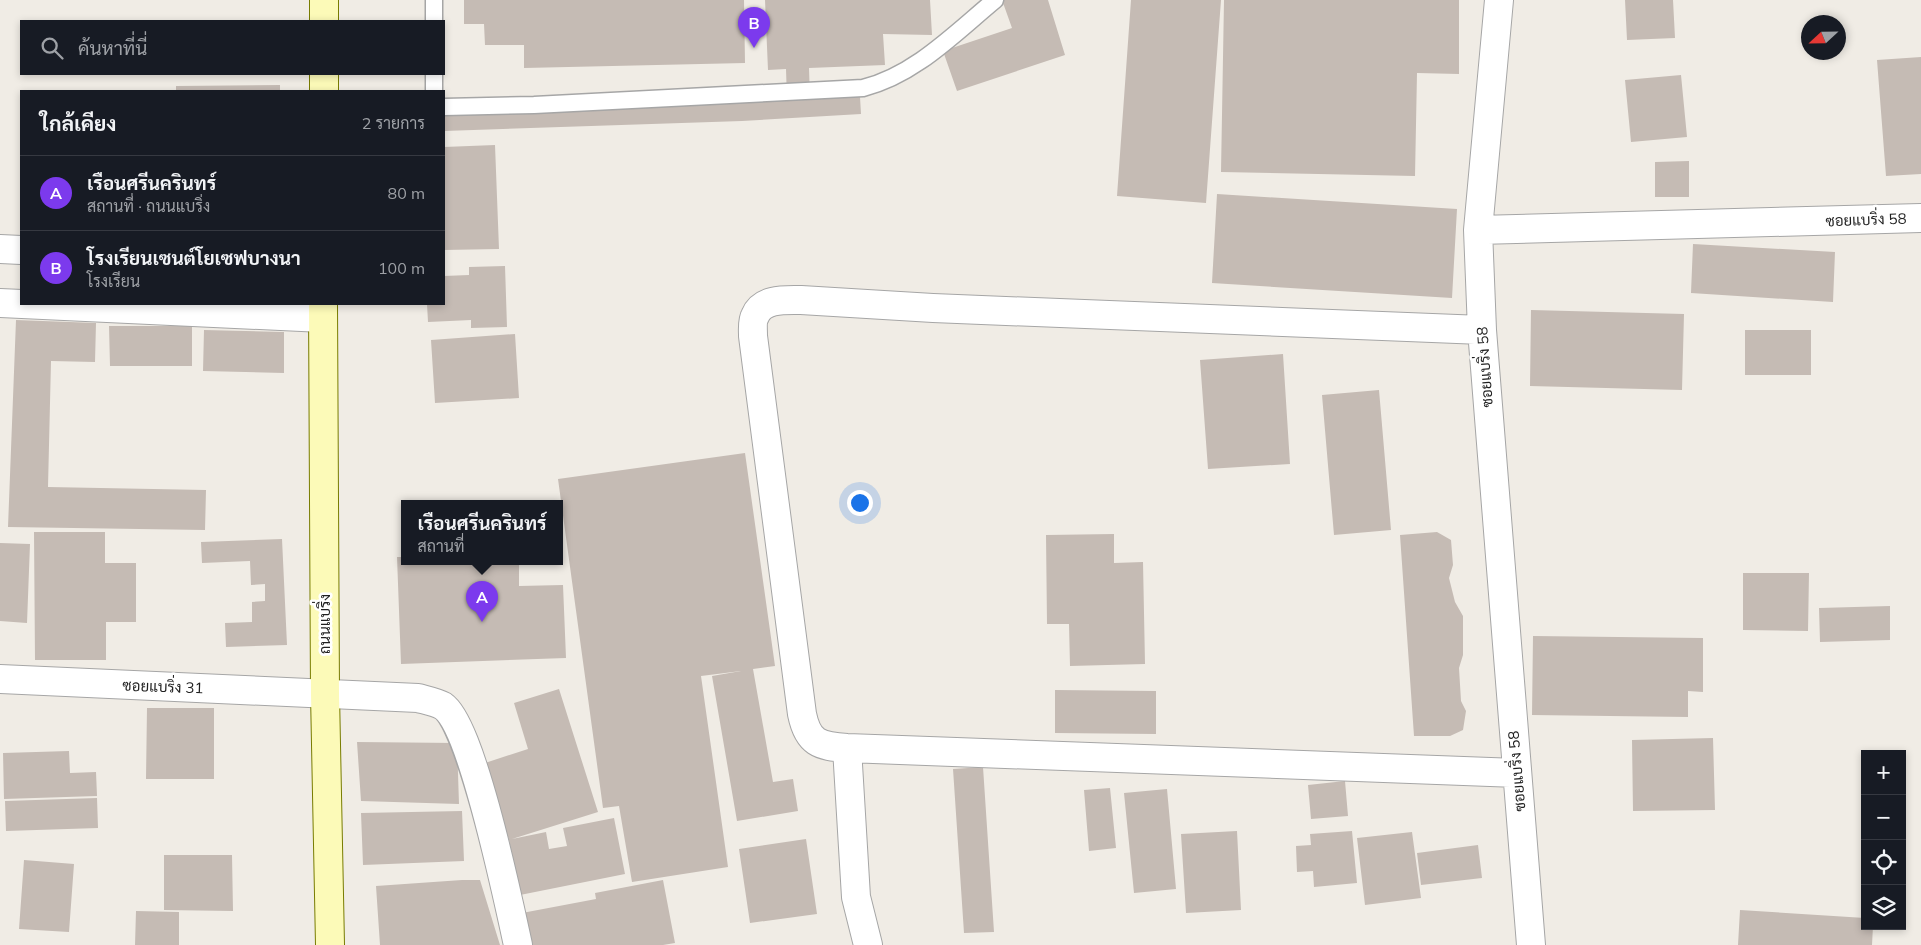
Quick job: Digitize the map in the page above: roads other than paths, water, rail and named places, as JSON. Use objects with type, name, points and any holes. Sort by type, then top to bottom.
[{"type":"main road","points":[[324,0],[324,20]]},
{"type":"main road","points":[[324,75],[324,90]]},
{"type":"main road","name":"ถนนแบริ่ง","points":[[323,311],[325,694],[330,945]]},
{"type":"street","points":[[1478,230],[1499,0]]},
{"type":"street","name":"ซอยแบริ่ง 58","points":[[1531,945],[1482,330],[1478,230],[1921,218]]},
{"type":"street","points":[[0,249],[20,250]]},
{"type":"street","points":[[1482,330],[933,308],[783,300],[762,306],[755,316],[753,336],[802,714],[805,729],[814,741],[826,746],[847,748],[1517,773]]},
{"type":"street","points":[[0,303],[20,303]]},
{"type":"street","points":[[81,305],[323,311]]},
{"type":"street","name":"ซอยแบริ่ง 31","points":[[0,679],[418,698],[443,706],[457,723],[471,757],[518,945]]},
{"type":"street","points":[[847,748],[856,897],[868,945]]},
{"type":"lane","points":[[434,0],[434,20]]},
{"type":"lane","points":[[445,107],[534,105],[863,88],[882,84],[906,72],[995,0]]},
{"type":"lane","points":[[434,75],[434,90]]},
{"type":"place","name":"โรงเรียนเซนต์โยเซฟบางนา","points":[[754,48]]},
{"type":"place","name":"เรือนศรีนครินทร์","points":[[482,622]]}]
